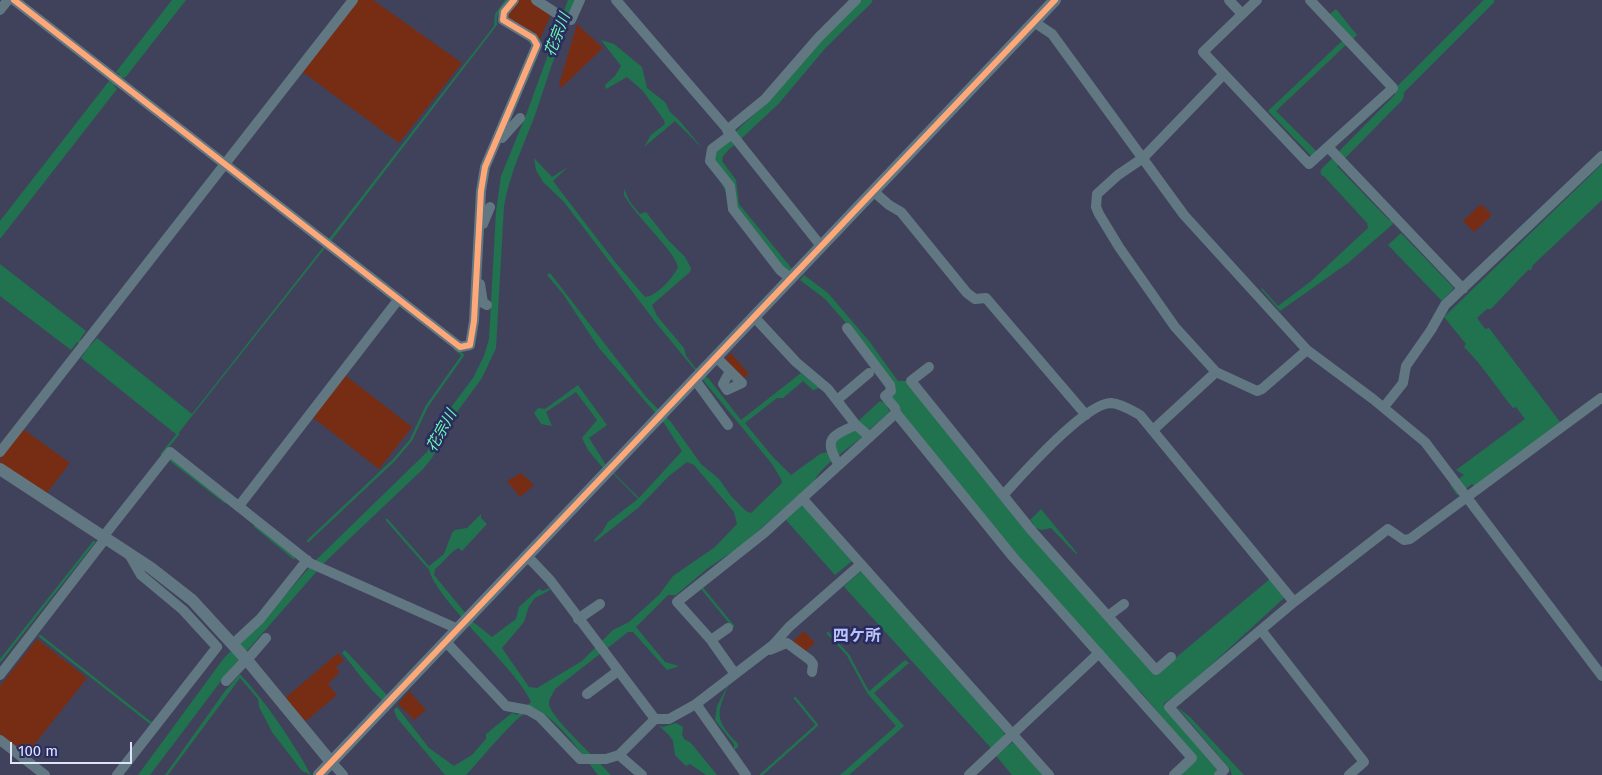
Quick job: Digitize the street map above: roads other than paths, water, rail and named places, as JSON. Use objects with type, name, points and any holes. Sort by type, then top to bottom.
[{"type":"street","points":[[0,10],[8,0]]},
{"type":"street","points":[[14,0],[460,347],[470,345],[472,337],[485,167],[537,45],[533,38],[503,20],[504,12],[514,0]]},
{"type":"street","points":[[0,452],[353,0]]},
{"type":"street","points":[[536,0],[559,15],[571,20],[580,0]]},
{"type":"street","points":[[616,0],[730,132],[821,246]]},
{"type":"street","points":[[790,278],[780,270],[732,209],[730,186],[710,161],[712,149],[765,98],[818,38],[856,0]]},
{"type":"street","points":[[319,775],[333,764],[524,559],[1055,0]]},
{"type":"street","points":[[1229,0],[1242,14]]},
{"type":"street","points":[[1257,0],[1203,52],[1309,164],[1393,88],[1310,0]]},
{"type":"street","points":[[1034,22],[1052,34],[1184,215],[1306,350],[1384,408],[1424,442],[1598,663],[1602,676]]},
{"type":"street","points":[[1224,74],[1143,158],[1118,175],[1097,194],[1096,207],[1119,247],[1155,300],[1181,334],[1216,372],[1257,391],[1262,390],[1306,350]]},
{"type":"street","points":[[502,138],[520,118]]},
{"type":"street","points":[[1328,147],[1463,289]]},
{"type":"street","points":[[1384,408],[1403,382],[1406,366],[1431,330],[1445,305],[1602,156]]},
{"type":"street","points":[[873,190],[889,206],[901,212],[974,299],[986,298],[1086,415]]},
{"type":"street","points":[[479,234],[490,207]]},
{"type":"street","points":[[476,280],[480,283],[483,303],[487,305]]},
{"type":"street","points":[[238,506],[398,300]]},
{"type":"street","points":[[757,320],[796,362],[828,389],[856,425],[870,437]]},
{"type":"street","points":[[848,328],[890,385],[891,391],[885,396],[895,408],[896,413],[1013,556],[1192,758],[1174,775]]},
{"type":"street","points":[[716,358],[730,371]]},
{"type":"street","points":[[929,367],[911,381],[1032,531],[1156,670],[1171,657]]},
{"type":"street","points":[[1153,430],[1216,372]]},
{"type":"street","points":[[836,400],[869,373]]},
{"type":"street","points":[[698,384],[728,425]]},
{"type":"street","points":[[1219,775],[1224,770],[1169,707],[1293,601],[1388,529],[1406,540],[1601,398]]},
{"type":"street","points":[[1004,494],[1061,436],[1086,415],[1099,406],[1111,403],[1126,407],[1140,415],[1153,430],[1293,601]]},
{"type":"street","points":[[735,674],[711,640],[677,602],[764,533],[896,413]]},
{"type":"street","points":[[838,465],[829,449],[829,445],[837,434],[856,425]]},
{"type":"street","points":[[0,675],[170,452],[309,562],[458,629]]},
{"type":"street","points":[[0,470],[129,554],[192,600],[233,644],[245,661],[343,775]]},
{"type":"street","points":[[802,498],[1049,775]]},
{"type":"street","points":[[117,775],[216,647],[183,610],[141,575],[129,554]]},
{"type":"street","points":[[524,559],[531,560],[550,580],[655,719]]},
{"type":"street","points":[[233,644],[260,619],[309,562]]},
{"type":"street","points":[[446,642],[506,706],[528,710],[540,717],[580,759],[606,759],[618,755],[655,719],[670,719],[696,704],[764,652],[861,564]]},
{"type":"street","points":[[578,619],[600,604]]},
{"type":"street","points":[[1108,616],[1124,604]]},
{"type":"street","points":[[711,640],[728,628]]},
{"type":"street","points":[[1260,630],[1364,762],[1349,775]]},
{"type":"street","points":[[226,681],[266,638]]},
{"type":"street","points":[[764,652],[788,643],[810,660],[813,664],[812,672]]},
{"type":"street","points":[[969,775],[1099,652]]},
{"type":"street","points":[[587,694],[618,671]]},
{"type":"street","points":[[696,704],[746,775]]},
{"type":"street","points":[[0,740],[45,775]]},
{"type":"street","points":[[618,755],[642,775]]},
{"type":"water","points":[[172,0],[186,0],[125,78],[123,77],[114,85],[117,89],[0,239],[0,221],[109,81],[112,83],[120,74],[116,72]]},
{"type":"water","points":[[505,0],[508,0],[497,16],[497,25],[331,241],[329,239],[494,26],[495,14]]},
{"type":"water","name":"花宗川","points":[[568,0],[576,0],[513,171],[504,206],[496,348],[482,378],[454,416],[432,458],[423,469],[325,562],[224,677],[150,775],[138,775],[224,658],[275,607],[315,561],[427,452],[446,414],[473,378],[484,356],[489,339],[496,212],[501,176],[526,115]]},
{"type":"water","points":[[1336,9],[1357,35],[1352,40],[1330,14]]},
{"type":"water","points":[[601,40],[614,44],[642,67],[647,88],[665,102],[670,112],[703,149],[675,121],[644,147],[651,135],[665,124],[664,120],[643,91],[627,77],[606,89],[605,85],[615,76],[621,66]]},
{"type":"water","points":[[1342,41],[1346,45],[1276,111],[1322,157],[1317,162],[1268,111]]},
{"type":"water","points":[[732,139],[735,143],[723,156],[722,161],[736,180],[739,204],[793,270],[789,274],[741,216],[720,181],[715,165],[714,151]]},
{"type":"water","points":[[534,158],[552,177],[568,167],[553,181],[615,262],[645,297],[650,296],[664,286],[678,267],[669,252],[629,203],[624,195],[624,189],[630,202],[640,214],[646,212],[668,240],[685,257],[691,268],[690,272],[652,305],[657,316],[684,348],[686,356],[697,370],[709,379],[741,420],[801,373],[820,388],[813,390],[803,381],[783,398],[777,398],[745,423],[772,456],[791,475],[820,454],[831,451],[830,447],[880,401],[889,405],[887,407],[890,412],[870,429],[865,429],[863,436],[828,464],[815,481],[741,546],[708,568],[676,595],[668,595],[636,627],[665,662],[679,666],[667,670],[633,632],[628,632],[555,689],[549,702],[552,710],[566,729],[611,775],[598,775],[561,728],[534,708],[519,717],[466,775],[445,775],[397,718],[394,710],[397,707],[429,748],[454,766],[472,755],[486,739],[486,734],[512,713],[517,715],[531,702],[510,671],[457,612],[432,578],[429,566],[444,554],[455,530],[467,528],[481,514],[481,518],[487,524],[462,551],[459,548],[450,554],[435,569],[434,575],[472,621],[492,637],[516,619],[519,607],[539,589],[543,591],[549,588],[550,590],[535,598],[529,606],[524,622],[502,648],[529,687],[537,688],[582,661],[613,630],[629,622],[659,595],[673,576],[715,547],[737,524],[734,512],[694,465],[687,462],[669,476],[638,508],[595,542],[594,540],[608,522],[638,499],[607,467],[603,468],[588,450],[582,438],[597,420],[576,392],[546,412],[552,426],[541,424],[534,413],[538,408],[545,409],[578,385],[607,425],[589,438],[606,465],[639,498],[682,451],[664,423],[599,348],[563,294],[547,275],[550,273],[646,397],[671,422],[701,464],[719,479],[731,496],[746,511],[751,513],[782,483],[772,464],[657,324],[564,202],[543,182],[536,170]]},
{"type":"water","points":[[1334,163],[1389,220],[1392,218],[1393,224],[1348,263],[1280,311],[1262,288],[1278,306],[1310,282],[1368,228],[1367,223],[1322,174]]},
{"type":"water","points":[[1602,164],[1602,200],[1533,265],[1531,270],[1528,270],[1491,309],[1487,309],[1477,318],[1485,329],[1489,328],[1560,422],[1477,490],[1472,484],[1457,495],[1450,485],[1464,475],[1456,470],[1525,419],[1516,407],[1513,408],[1464,347],[1466,344],[1444,317]]},
{"type":"water","points":[[1401,233],[1454,288],[1442,301],[1388,245]]},
{"type":"water","points":[[324,246],[325,248],[177,435],[81,358],[87,349],[77,342],[71,350],[0,296],[0,264],[86,331],[80,339],[89,347],[97,338],[192,414]]},
{"type":"water","points":[[804,275],[828,293],[869,341],[898,381],[906,381],[1066,575],[1155,675],[1270,579],[1285,597],[1185,689],[1163,704],[1219,767],[1215,775],[1181,775],[1196,758],[1141,692],[1126,679],[1028,568],[890,400],[893,391],[854,332],[825,299],[800,280]]},
{"type":"water","points":[[800,505],[803,505],[852,561],[835,575],[786,520]]},
{"type":"water","points":[[1041,509],[1076,554],[1051,528],[1042,530],[1033,527],[1034,524],[1030,520]]},
{"type":"water","points":[[861,571],[1004,732],[1004,737],[991,748],[844,586]]},
{"type":"water","points":[[345,650],[387,697],[382,700],[371,689],[342,653]]},
{"type":"water","points":[[905,660],[909,663],[874,693],[904,726],[849,775],[840,775],[896,726],[867,693]]},
{"type":"water","points":[[240,674],[278,723],[311,775],[302,771],[272,732],[259,707],[258,699],[240,678],[168,775],[165,775],[225,691]]},
{"type":"water","points":[[729,683],[720,708],[720,715],[724,728],[738,744],[738,747],[734,750],[734,744],[715,720],[717,706]]},
{"type":"water","points":[[1177,707],[1190,717],[1244,775],[1232,775],[1230,769]]},
{"type":"water","points":[[676,723],[683,727],[682,734],[684,739],[691,743],[717,775],[706,775],[690,764],[686,766],[675,755],[673,741],[658,725],[662,727]]},
{"type":"water","points":[[1013,742],[1044,775],[1012,775],[997,757],[997,754]]},
{"type":"waterway","points":[[730,143],[775,101],[822,45],[868,0]]},
{"type":"waterway","points":[[1325,172],[1399,97],[1400,90],[1490,0]]},
{"type":"waterway","points":[[308,541],[394,460],[411,440],[427,406],[463,355],[455,349]]},
{"type":"waterway","points":[[164,455],[162,454],[178,434]]},
{"type":"waterway","points":[[168,458],[225,502]]},
{"type":"waterway","points":[[387,520],[429,568]]},
{"type":"waterway","points":[[255,526],[294,558]]},
{"type":"waterway","points":[[0,661],[94,542]]},
{"type":"waterway","points":[[701,587],[733,626]]},
{"type":"waterway","points":[[828,633],[848,655],[868,692]]},
{"type":"waterway","points":[[40,636],[152,724]]},
{"type":"waterway","points":[[761,775],[817,725],[795,698]]},
{"type":"district","name":"四ケ所","points":[[857,637]]}]
